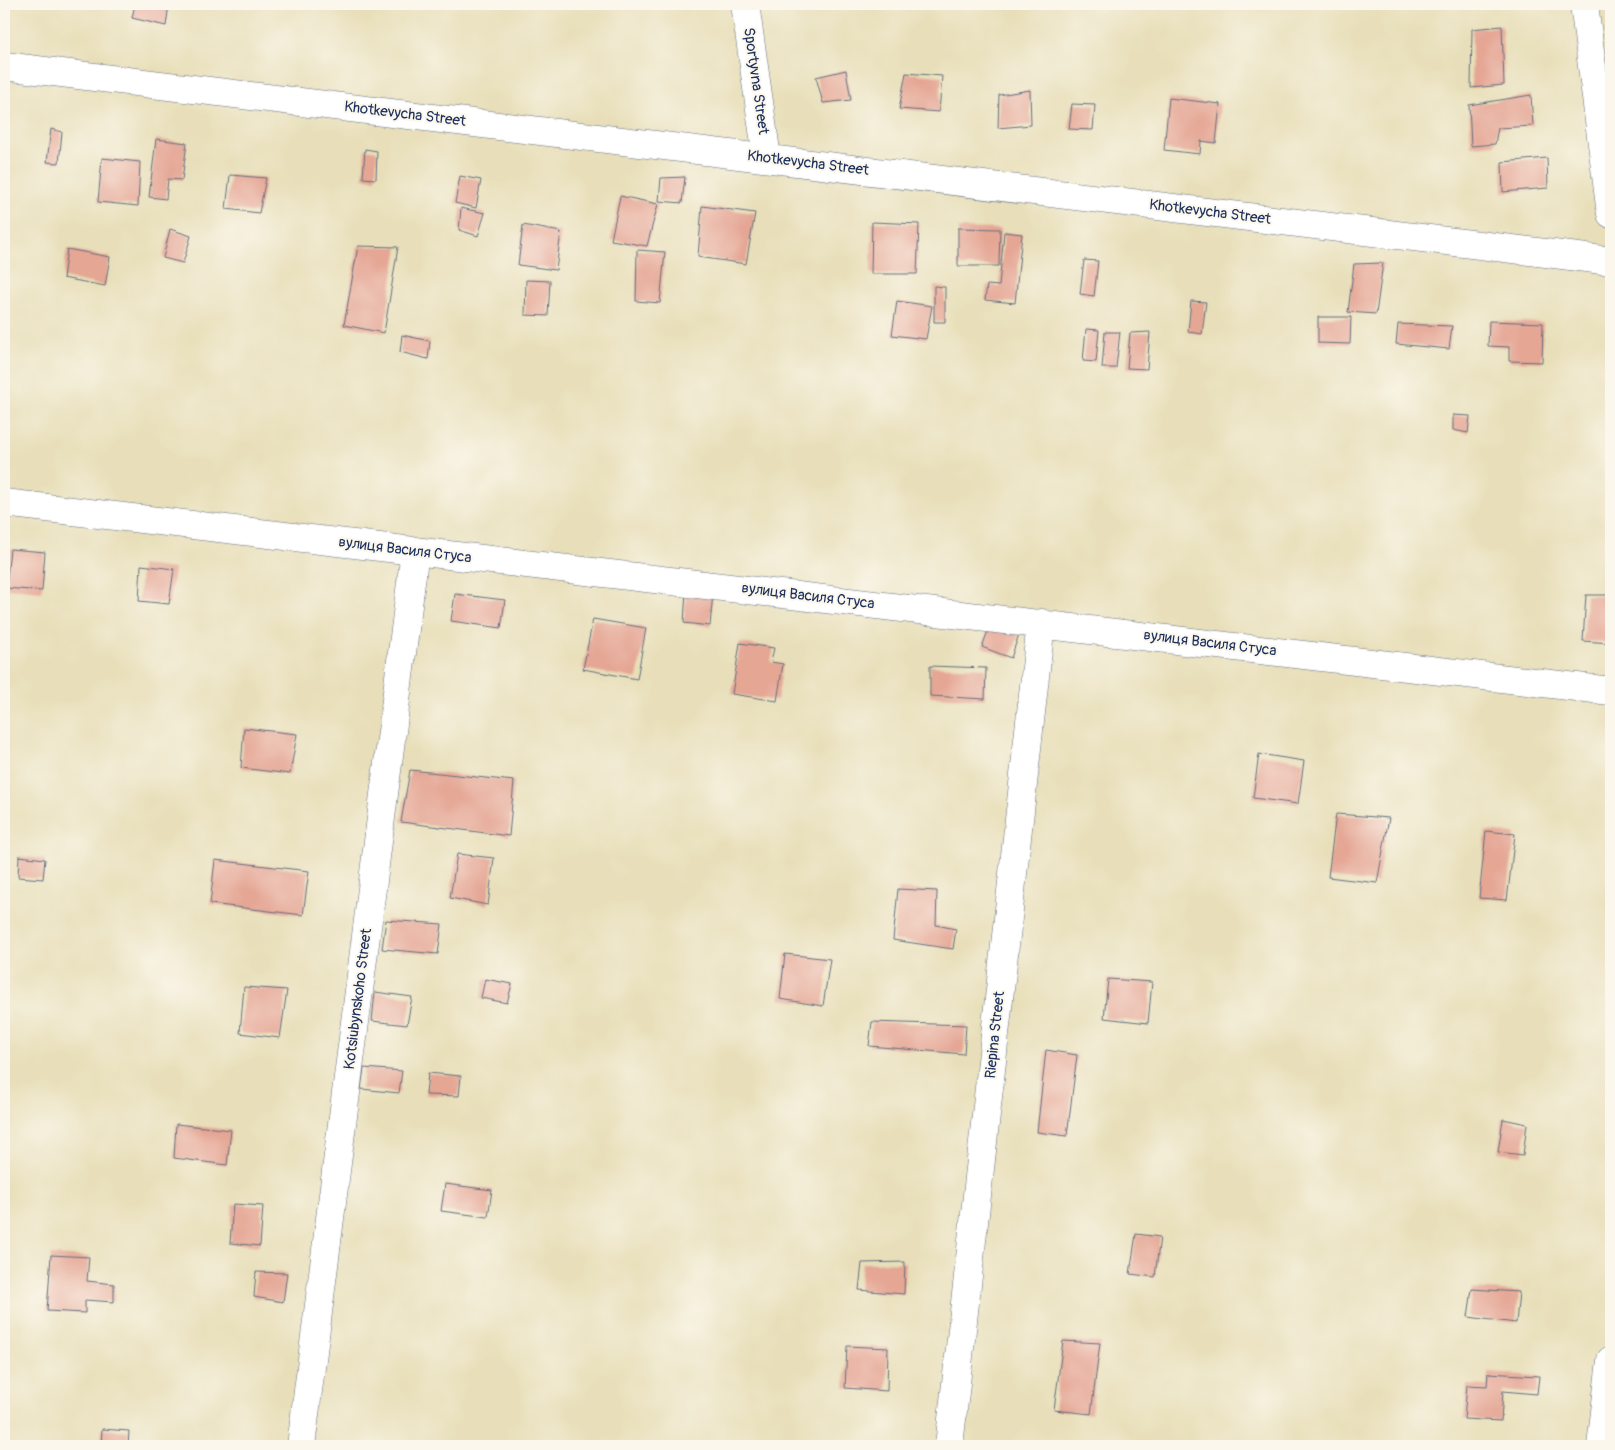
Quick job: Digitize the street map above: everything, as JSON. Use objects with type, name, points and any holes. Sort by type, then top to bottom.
[{"type":"street","name":"Sportyvna Street","points":[[745,4],[767,158]]},
{"type":"street","points":[[1584,4],[1611,214]]},
{"type":"street","name":"Khotkevycha Street","points":[[4,66],[1611,261]]},
{"type":"street","name":"вулиця Василя Стуса","points":[[4,503],[1611,690]]},
{"type":"street","name":"Kotsiubynskoho Street","points":[[301,1446],[415,551]]},
{"type":"street","name":"Riepina Street","points":[[949,1446],[1041,623]]},
{"type":"street","points":[[1601,1446],[1611,1360]]},
{"type":"building","points":[[135,4],[169,4],[166,26],[132,18]]},
{"type":"building","points":[[1502,26],[1504,85],[1471,88],[1472,29]]},
{"type":"building","points":[[846,70],[851,100],[823,103],[816,77]]},
{"type":"building","points":[[906,73],[942,76],[939,112],[899,109]]},
{"type":"building","points":[[1030,90],[1031,125],[998,128],[999,95]]},
{"type":"building","points":[[1531,95],[1533,126],[1498,128],[1495,144],[1471,146],[1469,105]]},
{"type":"building","points":[[1169,98],[1220,104],[1216,143],[1201,141],[1200,154],[1164,150]]},
{"type":"building","points":[[1072,104],[1095,105],[1093,130],[1069,129]]},
{"type":"building","points":[[51,129],[62,132],[59,163],[47,162]]},
{"type":"building","points":[[156,139],[187,143],[182,180],[168,179],[166,199],[149,197]]},
{"type":"building","points":[[365,149],[377,151],[376,179],[363,178]]},
{"type":"building","points":[[102,158],[140,162],[138,206],[98,202]]},
{"type":"building","points":[[1547,158],[1548,188],[1503,192],[1502,162]]},
{"type":"building","points":[[230,175],[266,178],[259,213],[226,209]]},
{"type":"building","points":[[460,176],[481,180],[476,208],[455,203]]},
{"type":"building","points":[[685,177],[682,203],[659,201],[661,178]]},
{"type":"building","points":[[620,196],[658,204],[647,246],[611,240]]},
{"type":"building","points":[[702,206],[755,213],[746,264],[698,257]]},
{"type":"building","points":[[461,208],[485,213],[478,236],[459,230]]},
{"type":"building","points":[[872,222],[919,224],[917,274],[871,274]]},
{"type":"building","points":[[523,225],[561,232],[556,270],[518,265]]},
{"type":"building","points":[[958,228],[1000,229],[999,266],[958,266]]},
{"type":"building","points":[[170,229],[191,236],[183,263],[163,258]]},
{"type":"building","points":[[1004,232],[1022,234],[1015,303],[985,300],[987,285],[999,286]]},
{"type":"building","points":[[358,246],[398,247],[384,333],[344,325]]},
{"type":"building","points":[[67,249],[110,257],[105,286],[63,278]]},
{"type":"building","points":[[637,250],[665,252],[660,303],[636,301]]},
{"type":"building","points":[[1084,260],[1098,261],[1094,296],[1080,294]]},
{"type":"building","points":[[1383,263],[1376,314],[1348,312],[1354,264]]},
{"type":"building","points":[[526,280],[550,281],[548,316],[525,315]]},
{"type":"building","points":[[934,286],[945,287],[945,322],[934,322]]},
{"type":"building","points":[[897,301],[932,306],[926,339],[892,335]]},
{"type":"building","points":[[1191,301],[1206,302],[1202,334],[1188,332]]},
{"type":"building","points":[[1318,317],[1351,317],[1350,344],[1318,343]]},
{"type":"building","points":[[1489,321],[1543,323],[1542,362],[1509,361],[1509,347],[1488,346]]},
{"type":"building","points":[[1398,324],[1452,326],[1449,349],[1396,344]]},
{"type":"building","points":[[1086,329],[1099,330],[1096,362],[1083,361]]},
{"type":"building","points":[[1105,332],[1120,332],[1116,368],[1102,368]]},
{"type":"building","points":[[1150,332],[1147,369],[1127,368],[1130,333]]},
{"type":"building","points":[[402,335],[430,341],[428,359],[400,352]]},
{"type":"building","points":[[1453,415],[1470,416],[1468,433],[1453,430]]},
{"type":"building","points":[[10,549],[45,552],[42,591],[6,588]]},
{"type":"building","points":[[141,565],[174,569],[169,604],[139,601]]},
{"type":"building","points":[[686,590],[713,593],[710,626],[684,623]]},
{"type":"building","points":[[455,594],[505,600],[501,628],[451,621]]},
{"type":"building","points":[[1586,595],[1611,595],[1611,643],[1583,641]]},
{"type":"building","points":[[593,619],[646,628],[637,679],[583,669]]},
{"type":"building","points":[[992,620],[1020,631],[1011,658],[982,647]]},
{"type":"building","points":[[740,643],[774,648],[771,662],[783,664],[777,701],[732,694]]},
{"type":"building","points":[[930,666],[986,668],[985,699],[930,696]]},
{"type":"building","points":[[244,728],[297,734],[290,774],[241,768]]},
{"type":"building","points":[[1259,754],[1304,761],[1298,804],[1253,798]]},
{"type":"building","points":[[410,770],[514,781],[509,836],[401,822]]},
{"type":"building","points":[[1336,814],[1389,818],[1377,883],[1328,877]]},
{"type":"building","points":[[1486,831],[1515,834],[1507,900],[1479,898]]},
{"type":"building","points":[[457,854],[494,858],[488,905],[450,898]]},
{"type":"building","points":[[19,856],[45,859],[43,879],[18,877]]},
{"type":"building","points":[[215,860],[309,871],[303,915],[210,904]]},
{"type":"building","points":[[898,889],[937,891],[936,925],[956,929],[953,949],[893,940]]},
{"type":"building","points":[[386,920],[442,924],[438,954],[382,949]]},
{"type":"building","points":[[785,954],[830,959],[823,1006],[780,999]]},
{"type":"building","points":[[485,979],[512,984],[507,1003],[481,998]]},
{"type":"building","points":[[1108,979],[1152,982],[1148,1023],[1104,1018]]},
{"type":"building","points":[[244,987],[287,990],[280,1038],[240,1033]]},
{"type":"building","points":[[375,992],[412,997],[407,1025],[372,1021]]},
{"type":"building","points":[[872,1022],[966,1025],[964,1054],[869,1046]]},
{"type":"building","points":[[1046,1050],[1077,1055],[1067,1136],[1037,1132]]},
{"type":"building","points":[[364,1068],[402,1071],[399,1093],[361,1089]]},
{"type":"building","points":[[428,1073],[461,1076],[459,1096],[426,1095]]},
{"type":"building","points":[[1503,1119],[1527,1124],[1523,1155],[1498,1152]]},
{"type":"building","points":[[176,1124],[231,1130],[227,1165],[174,1158]]},
{"type":"building","points":[[445,1184],[492,1190],[488,1217],[441,1211]]},
{"type":"building","points":[[233,1204],[263,1206],[260,1246],[230,1243]]},
{"type":"building","points":[[1136,1234],[1160,1237],[1155,1277],[1130,1274]]},
{"type":"building","points":[[51,1255],[89,1257],[87,1281],[114,1284],[114,1302],[85,1300],[85,1313],[47,1311]]},
{"type":"building","points":[[905,1262],[904,1294],[859,1290],[862,1263]]},
{"type":"building","points":[[256,1272],[287,1273],[283,1302],[254,1297]]},
{"type":"building","points":[[1472,1289],[1519,1292],[1516,1323],[1468,1317]]},
{"type":"building","points":[[1063,1341],[1100,1343],[1091,1414],[1054,1410]]},
{"type":"building","points":[[847,1346],[888,1348],[887,1391],[845,1388]]},
{"type":"building","points":[[1488,1373],[1539,1376],[1537,1394],[1503,1391],[1501,1421],[1464,1419],[1467,1385],[1487,1386]]},
{"type":"building","points":[[102,1429],[129,1431],[128,1446],[101,1446]]}]
